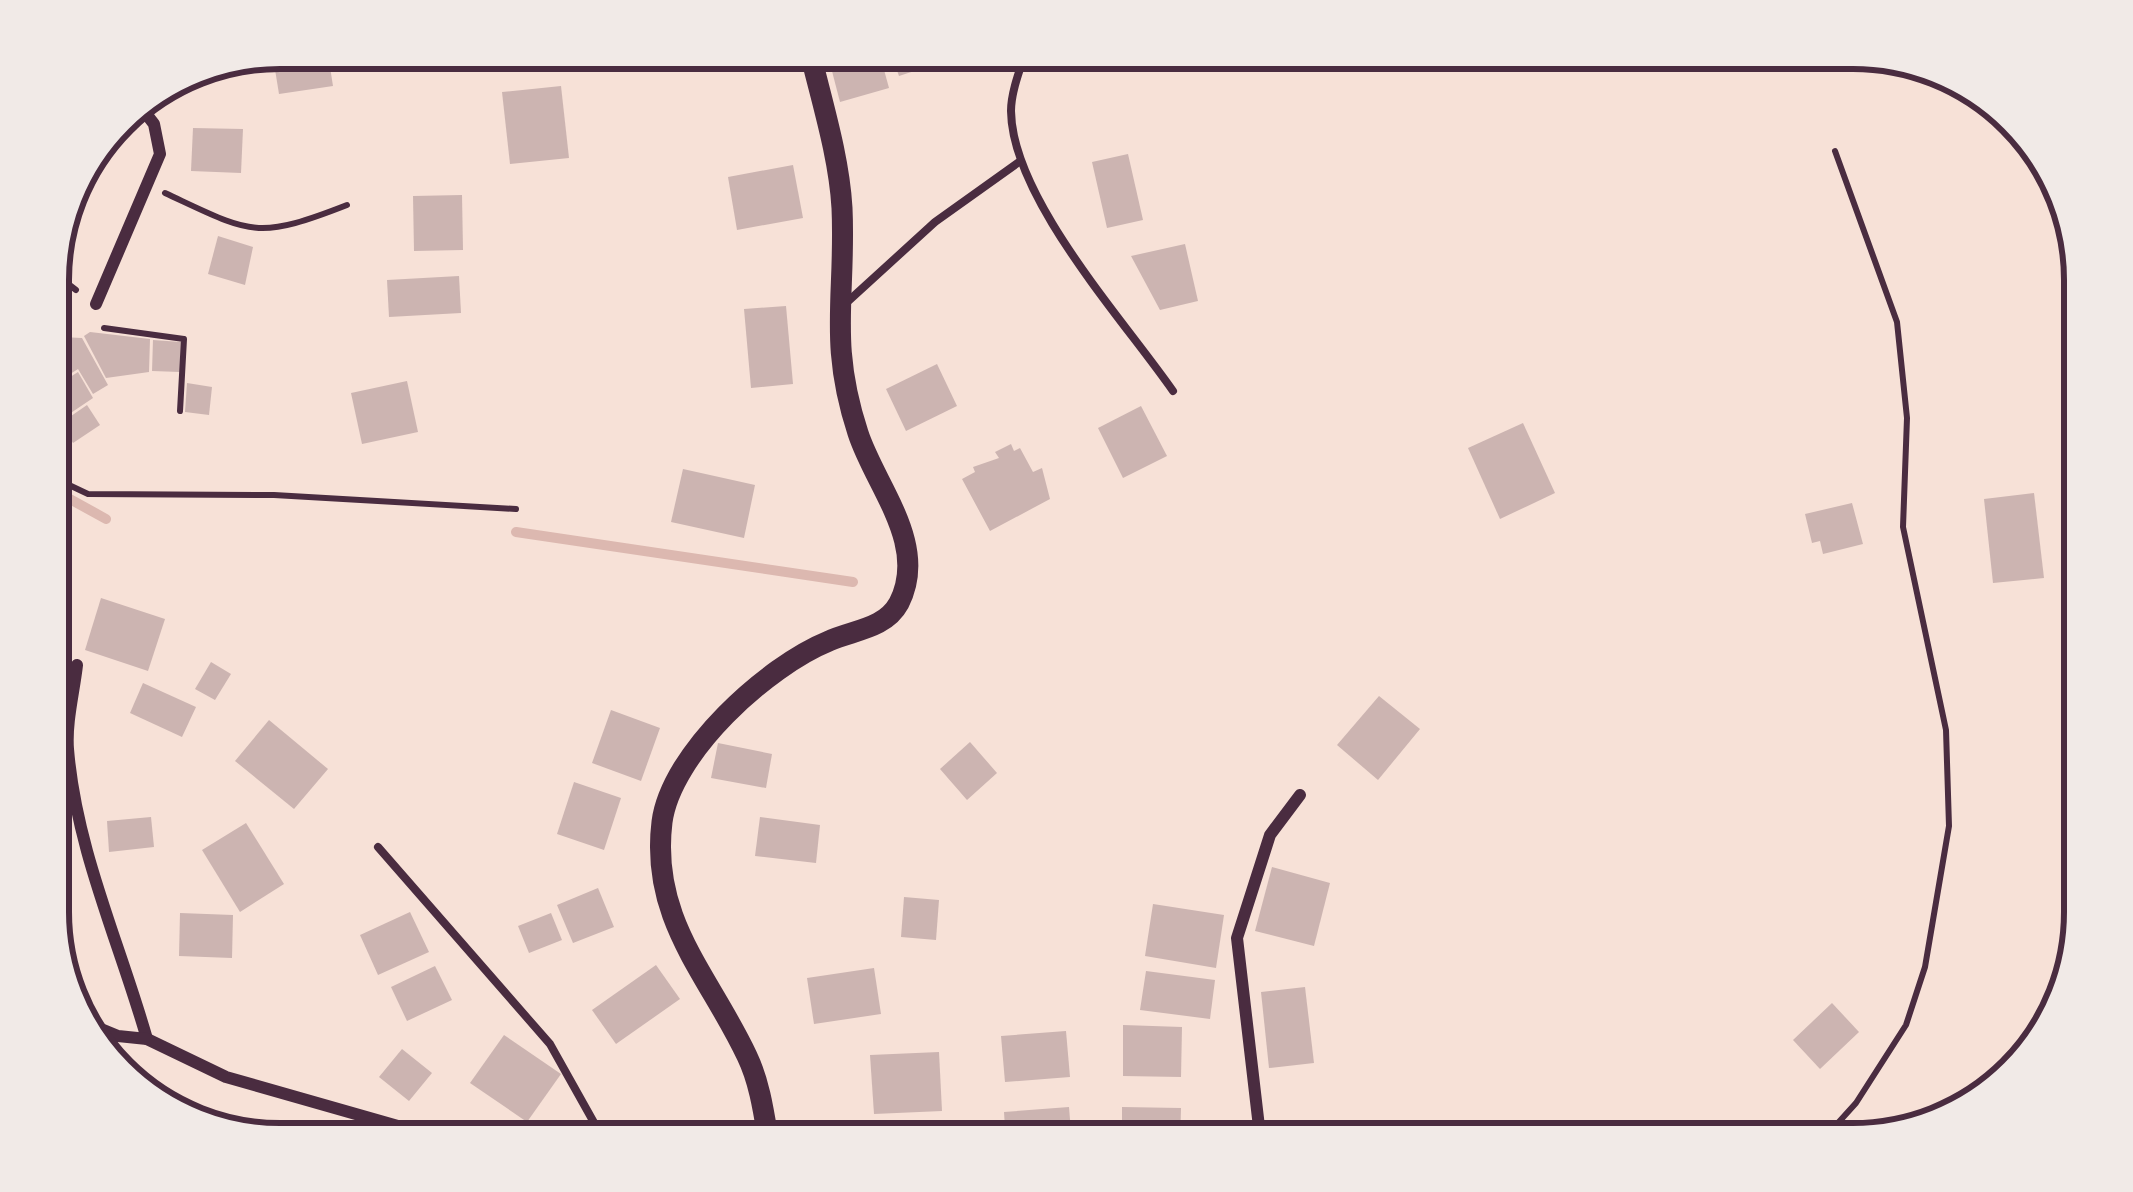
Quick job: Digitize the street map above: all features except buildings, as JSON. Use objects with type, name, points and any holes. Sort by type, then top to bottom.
[{"type":"street","points":[[764,1123],[747,1057],[686,953],[662,882],[662,819],[682,767],[746,695],[826,642],[876,626],[898,604],[908,565],[900,523],[859,436],[837,352],[842,207],[813,69]]},
{"type":"street","points":[[96,304],[143,183],[160,154],[160,139],[146,117]]},
{"type":"street","points":[[69,735],[77,665]]},
{"type":"street","points":[[69,752],[92,871],[147,1039]]},
{"type":"street","points":[[1260,1123],[1238,938],[1270,835],[1300,795]]},
{"type":"street","points":[[106,1031],[147,1039],[226,1077],[387,1123]]},
{"type":"lane","points":[[1021,69],[1011,109],[1019,162],[1036,198],[1173,391]]},
{"type":"lane","points":[[837,311],[935,222],[1019,162]]},
{"type":"lane","points":[[379,847],[550,1045],[594,1123]]},
{"type":"path","points":[[1834,151],[1897,322],[1907,418],[1903,527],[1946,730],[1949,826],[1925,967],[1906,1025],[1838,1123]]},
{"type":"path","points":[[143,183],[244,230],[290,227],[347,205]]},
{"type":"path","points":[[69,285],[96,304],[104,328],[184,338],[180,411]]},
{"type":"path","points":[[69,485],[88,494],[274,495],[517,509]]},
{"type":"waterway","points":[[69,499],[106,519]]},
{"type":"waterway","points":[[516,532],[853,582]]}]
